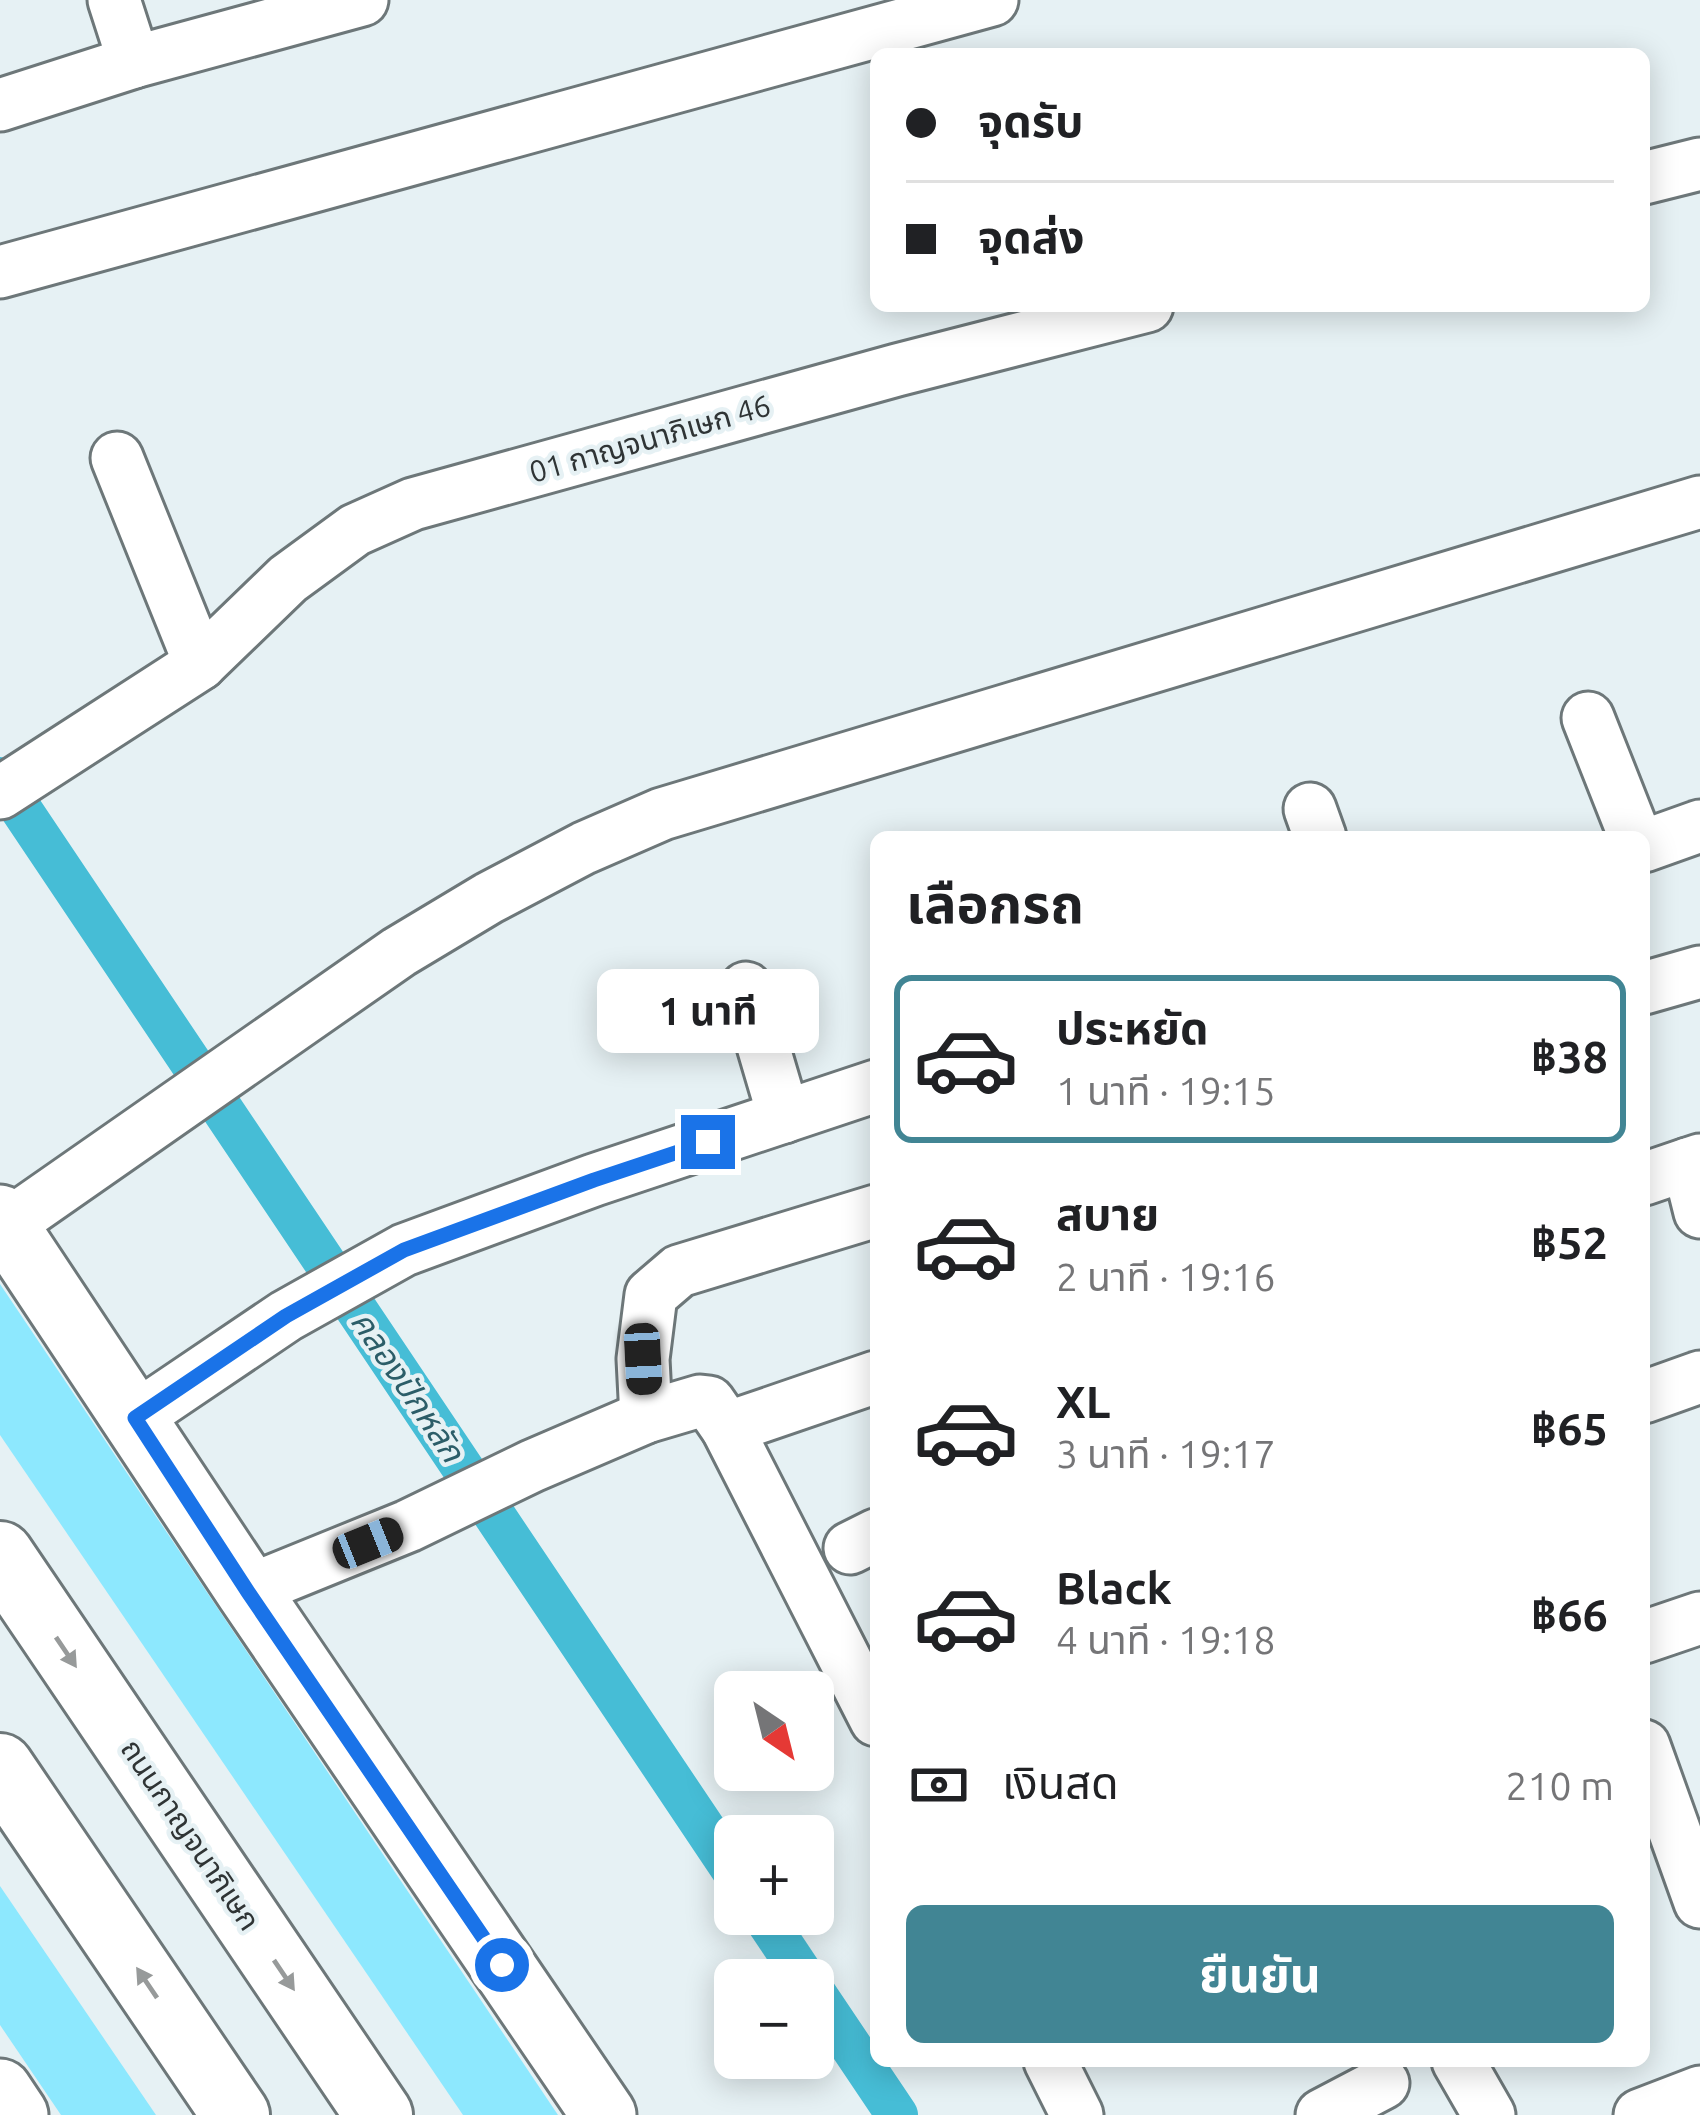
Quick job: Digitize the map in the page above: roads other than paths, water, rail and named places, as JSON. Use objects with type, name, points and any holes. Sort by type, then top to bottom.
[{"type":"highway","name":"ถนนกาญจนาภิเษก","points":[[0,1555],[380,2115]]},
{"type":"highway","points":[[0,1767],[236,2115]]},
{"type":"main road","points":[[3,1221],[248,1592],[604,2115]]},
{"type":"main road","points":[[0,2091],[16,2115]]},
{"type":"street","points":[[114,0],[134,62]]},
{"type":"street","points":[[0,105],[134,62],[362,0]]},
{"type":"street","points":[[0,272],[992,0]]},
{"type":"street","points":[[1650,176],[1700,164]]},
{"type":"street","name":"01 กาญจนาภิเษก 46","points":[[0,793],[200,664],[287,579],[355,530],[413,505],[1124,312]]},
{"type":"street","points":[[117,458],[200,664]]},
{"type":"street","points":[[3,1221],[152,1126],[400,952],[489,898],[662,814],[1700,502]]},
{"type":"street","points":[[1588,718],[1633,831]]},
{"type":"street","points":[[1650,844],[1700,826]]},
{"type":"street","points":[[1650,986],[1700,972]]},
{"type":"street","points":[[746,988],[784,1117]]},
{"type":"street","points":[[135,1418],[286,1316],[404,1250],[594,1180],[870,1088]]},
{"type":"street","points":[[646,1417],[643,1359],[651,1294],[679,1271],[870,1213]]},
{"type":"street","points":[[1650,1395],[1700,1377]]},
{"type":"street","points":[[727,1428],[870,1379]]},
{"type":"street","points":[[248,1592],[408,1526],[646,1417],[709,1402],[727,1428],[870,1708]]},
{"type":"street","points":[[1650,1635],[1700,1618]]},
{"type":"street","points":[[1650,1766],[1683,1876]]},
{"type":"street","points":[[1053,2067],[1077,2115]]},
{"type":"street","points":[[1462,2067],[1489,2115]]},
{"type":"street","points":[[1322,2115],[1383,2083]]},
{"type":"street","points":[[1640,2115],[1700,2092]]},
{"type":"waterway","name":"คลองปักหลัก","points":[[0,778],[714,1843]]},
{"type":"waterway","name":"คลองปักหลัก","points":[[776,1935],[792,1959]]},
{"type":"waterway","name":"คลองปักหลัก","points":[[834,2021],[897,2115]]}]
